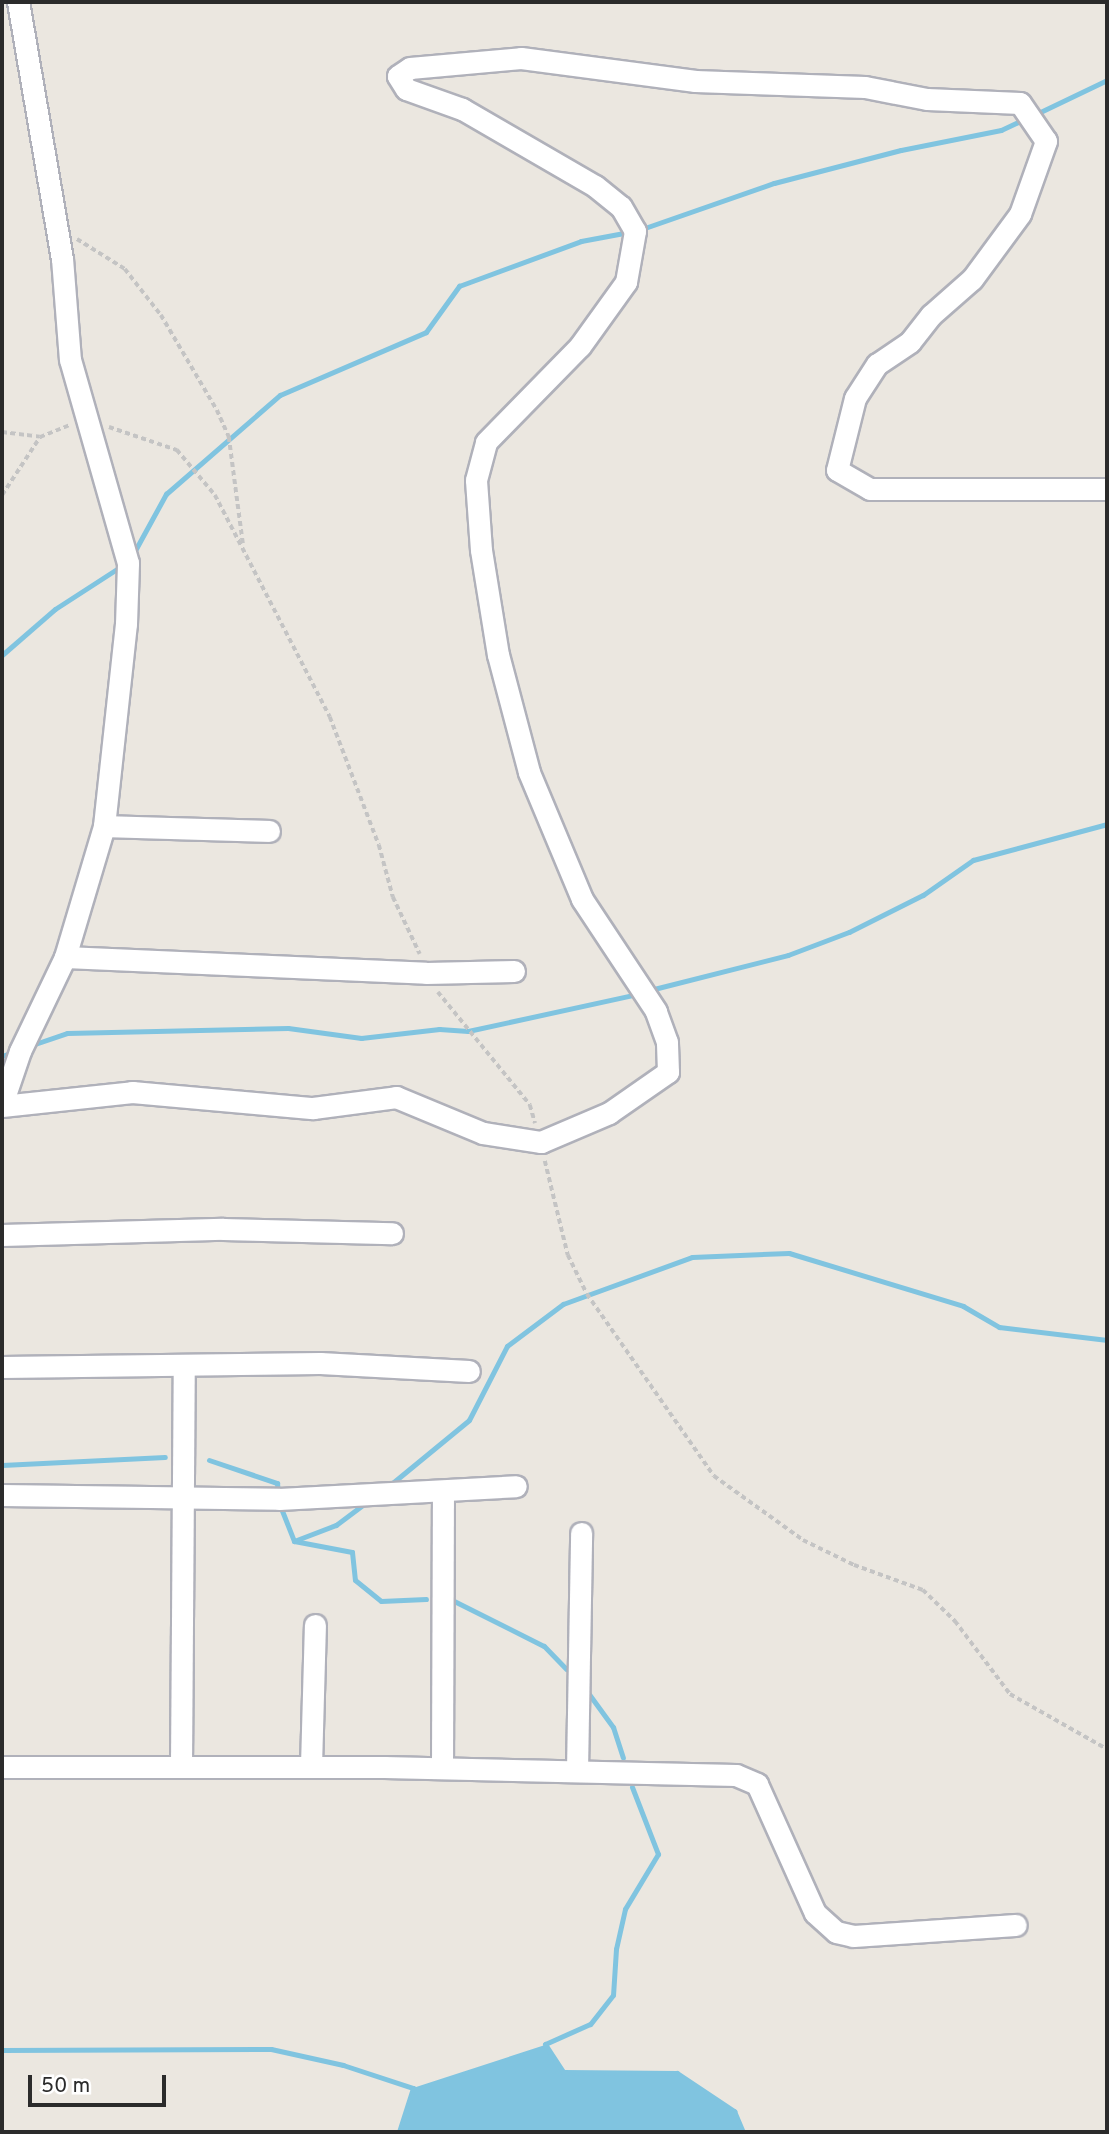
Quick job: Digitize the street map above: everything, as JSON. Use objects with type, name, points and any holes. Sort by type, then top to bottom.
[{"type":"street","points":[[18,2],[57,224],[70,360],[128,563],[126,624],[104,826],[65,957],[20,1051],[2,1105],[132,1092],[313,1108],[396,1097],[483,1133],[541,1142],[610,1113],[668,1072],[667,1042],[636,974],[604,937],[582,900],[529,772],[498,655],[481,550],[476,481],[486,442],[580,346],[626,282],[635,231],[621,207],[595,186],[462,109],[406,89],[398,76],[410,68],[442,62],[522,58],[695,81],[865,87],[927,99],[1020,103],[1046,141],[1020,214],[972,279],[931,314],[910,342],[877,364],[855,398],[837,470],[870,489],[1107,489]]},
{"type":"street","points":[[104,826],[269,831]]},
{"type":"street","points":[[65,957],[426,973],[514,971]]},
{"type":"street","points":[[2,1235],[223,1229],[392,1233]]},
{"type":"street","points":[[2,1367],[320,1363],[468,1371]]},
{"type":"street","points":[[181,1765],[184,1365]]},
{"type":"street","points":[[2,1495],[183,1497],[443,1492],[516,1486]]},
{"type":"street","points":[[442,1768],[443,1492]]},
{"type":"street","points":[[577,1771],[581,1534]]},
{"type":"street","points":[[311,1766],[315,1625]]},
{"type":"street","points":[[2,1767],[311,1766],[698,1771],[736,1775],[757,1784],[816,1913],[836,1932],[853,1936],[1016,1925]]},
{"type":"path","points":[[57,224],[125,269],[161,315],[217,410],[229,437],[243,546]]},
{"type":"path","points":[[2,495],[40,437],[57,427],[86,423],[129,430],[177,450],[215,495],[330,717],[379,845],[393,897],[426,973],[530,1105],[568,1255],[587,1294],[714,1476],[803,1541],[854,1565],[923,1591],[955,1621],[1010,1694],[1107,1749]]},
{"type":"path","points":[[2,432],[40,437]]},
{"type":"water","points":[[545,2045],[564,2072],[677,2073],[734,2111],[743,2132],[399,2132],[413,2088]]},
{"type":"waterway","points":[[1034,115],[1107,80]]},
{"type":"waterway","points":[[639,230],[774,183],[901,150],[1001,130],[1025,119]]},
{"type":"waterway","points":[[132,556],[166,494],[280,395],[426,332],[459,286],[581,241],[629,232]]},
{"type":"waterway","points":[[2,655],[55,609],[123,565]]},
{"type":"waterway","points":[[650,990],[788,955],[849,932],[923,895],[973,860],[1107,824]]},
{"type":"waterway","points":[[29,1046],[67,1033],[288,1028],[361,1038],[439,1029],[468,1031],[637,994]]},
{"type":"waterway","points":[[2,1056],[13,1052]]},
{"type":"waterway","points":[[390,1485],[469,1420],[507,1346],[563,1304],[692,1257],[789,1253],[963,1306],[999,1327],[1107,1340]]},
{"type":"waterway","points":[[2,1465],[165,1457]]},
{"type":"waterway","points":[[209,1460],[277,1483],[278,1493]]},
{"type":"waterway","points":[[294,1541],[336,1525],[368,1501]]},
{"type":"waterway","points":[[279,1503],[294,1541],[352,1552],[355,1580],[381,1601],[426,1599]]},
{"type":"waterway","points":[[448,1598],[544,1646],[566,1669]]},
{"type":"waterway","points":[[586,1690],[613,1727],[623,1757]]},
{"type":"waterway","points":[[632,1787],[658,1854],[625,1909],[616,1949],[613,1995],[590,2024],[545,2044],[563,2072],[677,2073],[734,2111],[743,2132]]},
{"type":"waterway","points":[[2,2050],[271,2049],[343,2065],[413,2088],[399,2132]]}]
